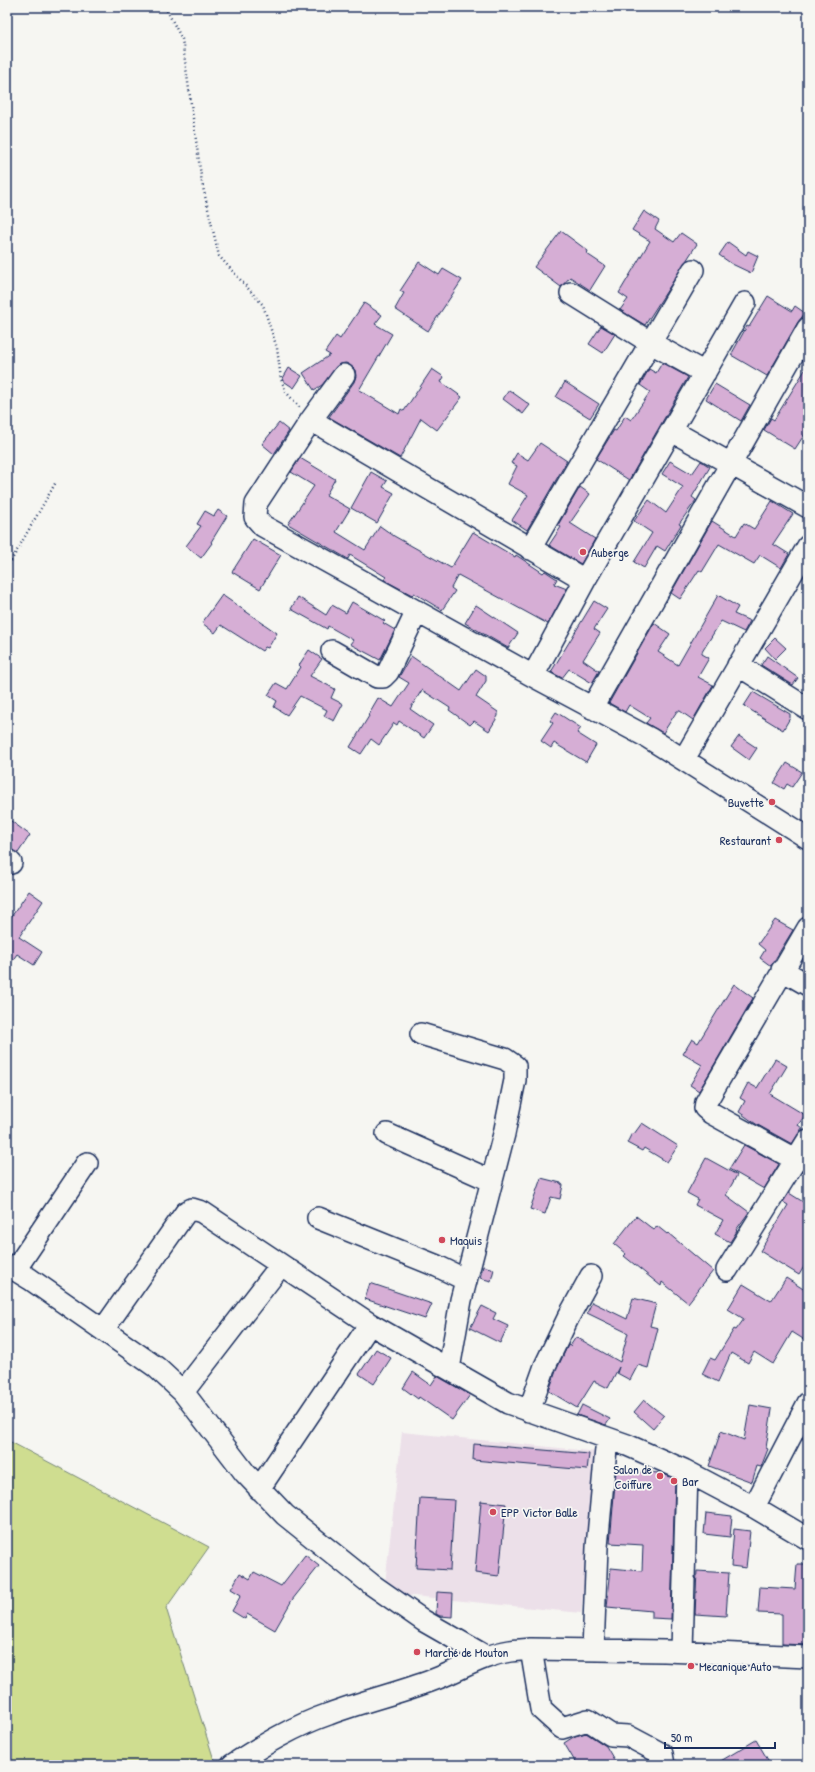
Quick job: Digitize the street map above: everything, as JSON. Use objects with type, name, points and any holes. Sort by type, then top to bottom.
[{"type":"street","points":[[530,549],[693,270]]},
{"type":"street","points":[[571,293],[651,344],[704,374]]},
{"type":"street","points":[[533,676],[585,580],[745,303]]},
{"type":"street","points":[[592,708],[808,328]]},
{"type":"street","points":[[344,375],[311,420],[256,504],[255,517],[263,526],[533,676],[616,720],[684,759],[808,838]]},
{"type":"street","points":[[311,420],[585,580]]},
{"type":"street","points":[[672,431],[808,507]]},
{"type":"street","points":[[684,759],[738,665],[801,575],[808,546]]},
{"type":"street","points":[[332,651],[377,677],[383,677],[388,672],[416,611]]},
{"type":"street","points":[[738,665],[808,709]]},
{"type":"street","points":[[796,1160],[711,1113],[705,1108],[706,1102],[808,928]]},
{"type":"street","points":[[782,970],[808,984]]},
{"type":"street","points":[[421,1034],[505,1059],[515,1066],[515,1080],[510,1103],[466,1280],[449,1369]]},
{"type":"street","points":[[387,1134],[492,1180]]},
{"type":"street","points":[[726,1270],[808,1140]]},
{"type":"street","points":[[87,1163],[11,1268],[156,1367],[183,1392],[245,1473],[286,1515],[371,1584],[424,1621],[487,1657]]},
{"type":"street","points":[[102,1330],[186,1212],[192,1209],[202,1212],[370,1324],[508,1403],[653,1456],[754,1507],[808,1539]]},
{"type":"street","points":[[318,1218],[424,1260],[466,1280]]},
{"type":"street","points":[[183,1392],[281,1265]]},
{"type":"street","points":[[529,1411],[545,1366],[568,1316],[591,1276]]},
{"type":"street","points":[[259,1489],[370,1324]]},
{"type":"street","points":[[754,1507],[808,1405]]},
{"type":"street","points":[[593,1650],[597,1547],[607,1438]]},
{"type":"street","points":[[682,1652],[687,1472]]},
{"type":"street","points":[[531,1649],[541,1709],[551,1719],[562,1728],[588,1720],[612,1735],[628,1736],[662,1754],[664,1765]]},
{"type":"street","points":[[232,1765],[266,1743],[299,1726],[328,1714],[434,1680],[487,1657],[509,1651],[531,1649],[593,1650],[808,1657]]},
{"type":"path","points":[[165,7],[182,39],[202,183],[219,256],[263,305],[277,348],[281,379],[286,392],[311,420]]},
{"type":"path","points":[[7,568],[56,482]]},
{"type":"shaded area","points":[[402,1432],[598,1452],[581,1613],[384,1593]]},
{"type":"green space","points":[[7,1440],[209,1547],[166,1608],[215,1763],[213,1765],[7,1765]]},
{"type":"building","points":[[644,211],[659,221],[655,229],[674,242],[681,233],[697,244],[645,325],[620,310],[628,299],[619,293],[650,241],[632,230]]},
{"type":"building","points":[[561,231],[588,251],[587,254],[605,266],[590,290],[570,277],[561,287],[534,267]]},
{"type":"building","points":[[728,242],[746,255],[748,251],[758,256],[751,273],[732,264],[719,255]]},
{"type":"building","points":[[419,262],[439,275],[443,269],[462,280],[428,331],[395,309],[404,293],[400,291]]},
{"type":"building","points":[[768,296],[792,311],[795,306],[805,313],[798,322],[767,376],[731,355],[747,326],[749,327]]},
{"type":"building","points":[[364,303],[382,315],[375,324],[392,334],[359,390],[399,414],[401,409],[404,411],[432,369],[444,377],[441,382],[462,397],[437,430],[421,418],[400,458],[329,417],[354,382],[356,376],[355,370],[351,366],[346,363],[339,364],[322,385],[314,390],[303,373],[330,355],[325,352],[336,336],[340,339]]},
{"type":"building","points":[[601,326],[615,334],[603,353],[589,344]]},
{"type":"building","points":[[662,363],[688,377],[629,480],[596,459],[614,430],[616,431],[625,416],[631,420],[650,392],[640,385],[649,369],[656,373]]},
{"type":"building","points":[[808,365],[808,429],[795,449],[764,430],[771,418],[774,420]]},
{"type":"building","points":[[289,368],[302,376],[294,388],[282,380]]},
{"type":"building","points":[[565,382],[599,404],[590,418],[556,397]]},
{"type":"building","points":[[715,384],[750,405],[741,421],[706,399]]},
{"type":"building","points":[[509,390],[530,405],[523,414],[503,399]]},
{"type":"building","points":[[279,423],[289,431],[274,454],[262,444]]},
{"type":"building","points":[[540,443],[567,461],[527,530],[512,520],[528,495],[508,484],[517,466],[511,463],[517,453],[528,460]]},
{"type":"building","points":[[300,458],[335,479],[326,495],[350,509],[336,532],[365,550],[380,526],[394,536],[451,568],[473,532],[515,557],[516,555],[543,573],[545,571],[557,579],[554,584],[567,589],[548,624],[458,575],[451,588],[455,591],[442,610],[414,593],[412,595],[384,580],[386,577],[350,555],[348,559],[288,524],[314,486],[291,472]]},
{"type":"building","points":[[670,461],[692,474],[701,461],[710,467],[692,497],[696,500],[679,524],[681,525],[665,551],[657,546],[644,568],[634,562],[652,533],[634,521],[649,500],[666,513],[683,487],[662,474]]},
{"type":"building","points":[[371,472],[387,481],[383,487],[394,493],[377,523],[351,508]]},
{"type":"building","points":[[580,487],[590,494],[570,523],[595,539],[581,564],[549,545],[561,527],[558,525]]},
{"type":"building","points":[[772,501],[793,514],[773,544],[789,554],[781,568],[760,555],[754,564],[719,544],[702,572],[699,570],[680,599],[671,593],[712,521],[736,536],[744,523],[754,529]]},
{"type":"building","points":[[218,510],[227,516],[211,542],[212,543],[201,558],[186,546],[201,526],[197,524],[205,511],[214,516]]},
{"type":"building","points":[[253,539],[281,555],[260,589],[232,572]]},
{"type":"building","points":[[222,595],[277,633],[268,648],[265,647],[262,651],[221,625],[215,633],[202,623]]},
{"type":"building","points":[[718,595],[738,607],[734,614],[750,621],[744,632],[721,621],[702,652],[702,654],[709,658],[698,677],[713,685],[693,720],[680,711],[677,711],[663,733],[646,723],[650,718],[629,705],[625,712],[609,703],[654,623],[670,634],[658,652],[678,665]]},
{"type":"building","points":[[298,597],[326,615],[332,605],[346,613],[352,602],[385,621],[383,623],[395,630],[380,660],[350,644],[353,640],[328,626],[327,629],[291,609]]},
{"type":"building","points":[[594,601],[607,609],[594,629],[600,633],[583,660],[599,671],[592,683],[569,669],[562,678],[551,672]]},
{"type":"building","points":[[476,605],[518,633],[508,648],[465,623]]},
{"type":"building","points":[[775,638],[786,648],[775,659],[765,648]]},
{"type":"building","points":[[309,650],[322,659],[310,676],[335,689],[331,698],[343,704],[334,721],[324,716],[327,710],[300,696],[287,715],[274,707],[277,701],[268,695],[276,683],[287,689],[301,667],[299,665]]},
{"type":"building","points":[[411,656],[461,691],[476,669],[486,676],[486,681],[476,697],[498,712],[498,716],[489,731],[474,721],[470,725],[449,710],[450,708],[422,690],[410,709],[433,725],[424,738],[399,721],[397,725],[394,723],[379,745],[371,739],[361,754],[350,747],[378,698],[393,707],[409,683],[399,677]]},
{"type":"building","points":[[767,656],[798,678],[793,685],[761,665]]},
{"type":"building","points":[[753,692],[790,714],[790,718],[783,730],[744,706]]},
{"type":"building","points":[[556,712],[581,728],[577,733],[596,745],[586,762],[554,743],[551,748],[541,741],[553,723],[550,721]]},
{"type":"building","points":[[739,736],[757,748],[749,760],[731,747]]},
{"type":"building","points":[[787,763],[802,772],[792,787],[787,784],[784,789],[774,783]]},
{"type":"building","points":[[7,818],[30,835],[18,853],[7,848]]},
{"type":"building","points":[[29,891],[43,901],[19,937],[42,952],[34,965],[17,954],[7,968],[7,923]]},
{"type":"building","points":[[775,920],[793,930],[771,966],[760,958],[765,950],[758,944]]},
{"type":"building","points":[[734,984],[753,998],[699,1091],[690,1085],[702,1065],[683,1054],[692,1039],[698,1043]]},
{"type":"building","points":[[775,1059],[787,1066],[770,1094],[805,1115],[798,1125],[802,1128],[792,1144],[756,1124],[739,1112],[745,1101],[740,1098],[748,1083],[757,1088]]},
{"type":"building","points":[[642,1123],[678,1146],[667,1162],[644,1148],[642,1151],[627,1143],[632,1133],[634,1134]]},
{"type":"building","points":[[744,1145],[779,1164],[764,1189],[729,1169]]},
{"type":"building","points":[[706,1158],[737,1175],[726,1195],[749,1212],[736,1230],[737,1231],[730,1242],[715,1234],[723,1220],[695,1205],[698,1199],[687,1193]]},
{"type":"building","points":[[541,1178],[561,1183],[563,1185],[560,1199],[551,1197],[545,1214],[530,1209]]},
{"type":"building","points":[[789,1193],[808,1205],[808,1260],[799,1275],[760,1251],[788,1205],[783,1202]]},
{"type":"building","points":[[636,1216],[654,1230],[657,1226],[667,1234],[668,1233],[713,1271],[688,1303],[662,1282],[661,1286],[624,1256],[626,1254],[614,1244]]},
{"type":"building","points":[[483,1266],[494,1269],[491,1281],[480,1278]]},
{"type":"building","points":[[786,1278],[808,1292],[808,1342],[792,1332],[773,1364],[754,1352],[748,1363],[731,1353],[718,1382],[702,1374],[710,1358],[715,1360],[734,1329],[736,1330],[744,1319],[728,1309],[743,1284],[771,1301]]},
{"type":"building","points":[[370,1283],[432,1304],[425,1319],[365,1299]]},
{"type":"building","points":[[633,1298],[656,1304],[650,1326],[658,1328],[648,1368],[638,1365],[630,1380],[617,1373],[619,1367],[608,1388],[594,1381],[577,1408],[549,1391],[568,1345],[570,1346],[576,1337],[620,1362],[628,1333],[587,1313],[592,1302],[627,1319]]},
{"type":"building","points":[[482,1306],[496,1313],[493,1319],[508,1326],[500,1343],[470,1328]]},
{"type":"building","points":[[376,1349],[391,1358],[374,1384],[359,1374]]},
{"type":"building","points":[[413,1372],[431,1385],[437,1376],[470,1395],[452,1420],[419,1397],[418,1399],[403,1388]]},
{"type":"building","points":[[644,1400],[664,1416],[653,1429],[634,1412]]},
{"type":"building","points":[[582,1405],[610,1419],[606,1425],[577,1415]]},
{"type":"building","points":[[750,1405],[772,1409],[766,1448],[768,1449],[761,1467],[757,1466],[752,1482],[709,1466],[721,1431],[744,1440]]},
{"type":"building","points":[[474,1444],[589,1454],[587,1470],[473,1460]]},
{"type":"building","points":[[616,1471],[661,1473],[675,1479],[671,1619],[652,1618],[652,1611],[607,1607],[611,1568],[642,1571],[643,1545],[610,1543]]},
{"type":"building","points":[[420,1498],[454,1500],[450,1570],[416,1568]]},
{"type":"building","points":[[481,1501],[506,1504],[499,1576],[475,1573]]},
{"type":"building","points":[[706,1513],[732,1516],[730,1537],[704,1534]]},
{"type":"building","points":[[734,1529],[750,1531],[746,1568],[731,1566]]},
{"type":"building","points":[[305,1555],[319,1566],[292,1600],[275,1630],[247,1614],[245,1619],[232,1611],[241,1595],[231,1589],[240,1573],[250,1579],[254,1572],[281,1586]]},
{"type":"building","points":[[797,1564],[808,1564],[806,1627],[808,1627],[808,1645],[782,1644],[782,1614],[758,1613],[760,1587],[795,1589]]},
{"type":"building","points":[[697,1571],[729,1573],[726,1616],[695,1614]]},
{"type":"building","points":[[437,1592],[453,1593],[452,1617],[440,1616],[436,1614]]},
{"type":"building","points":[[586,1733],[606,1746],[617,1765],[577,1765],[564,1743],[575,1736]]},
{"type":"building","points":[[756,1740],[771,1765],[714,1765]]},
{"type":"place","name":"Auberge","points":[[583,552]]},
{"type":"place","name":"Buvette","points":[[772,802]]},
{"type":"place","name":"Restaurant","points":[[779,840]]},
{"type":"place","name":"Maquis","points":[[442,1240]]},
{"type":"place","name":"Salon de Coiffure","points":[[660,1476]]},
{"type":"place","name":"Bar","points":[[674,1481]]},
{"type":"place","name":"EPP Victor Balle","points":[[493,1512]]},
{"type":"place","name":"Marché de Mouton","points":[[417,1652]]},
{"type":"place","name":"Mecanique Auto","points":[[691,1666]]}]
